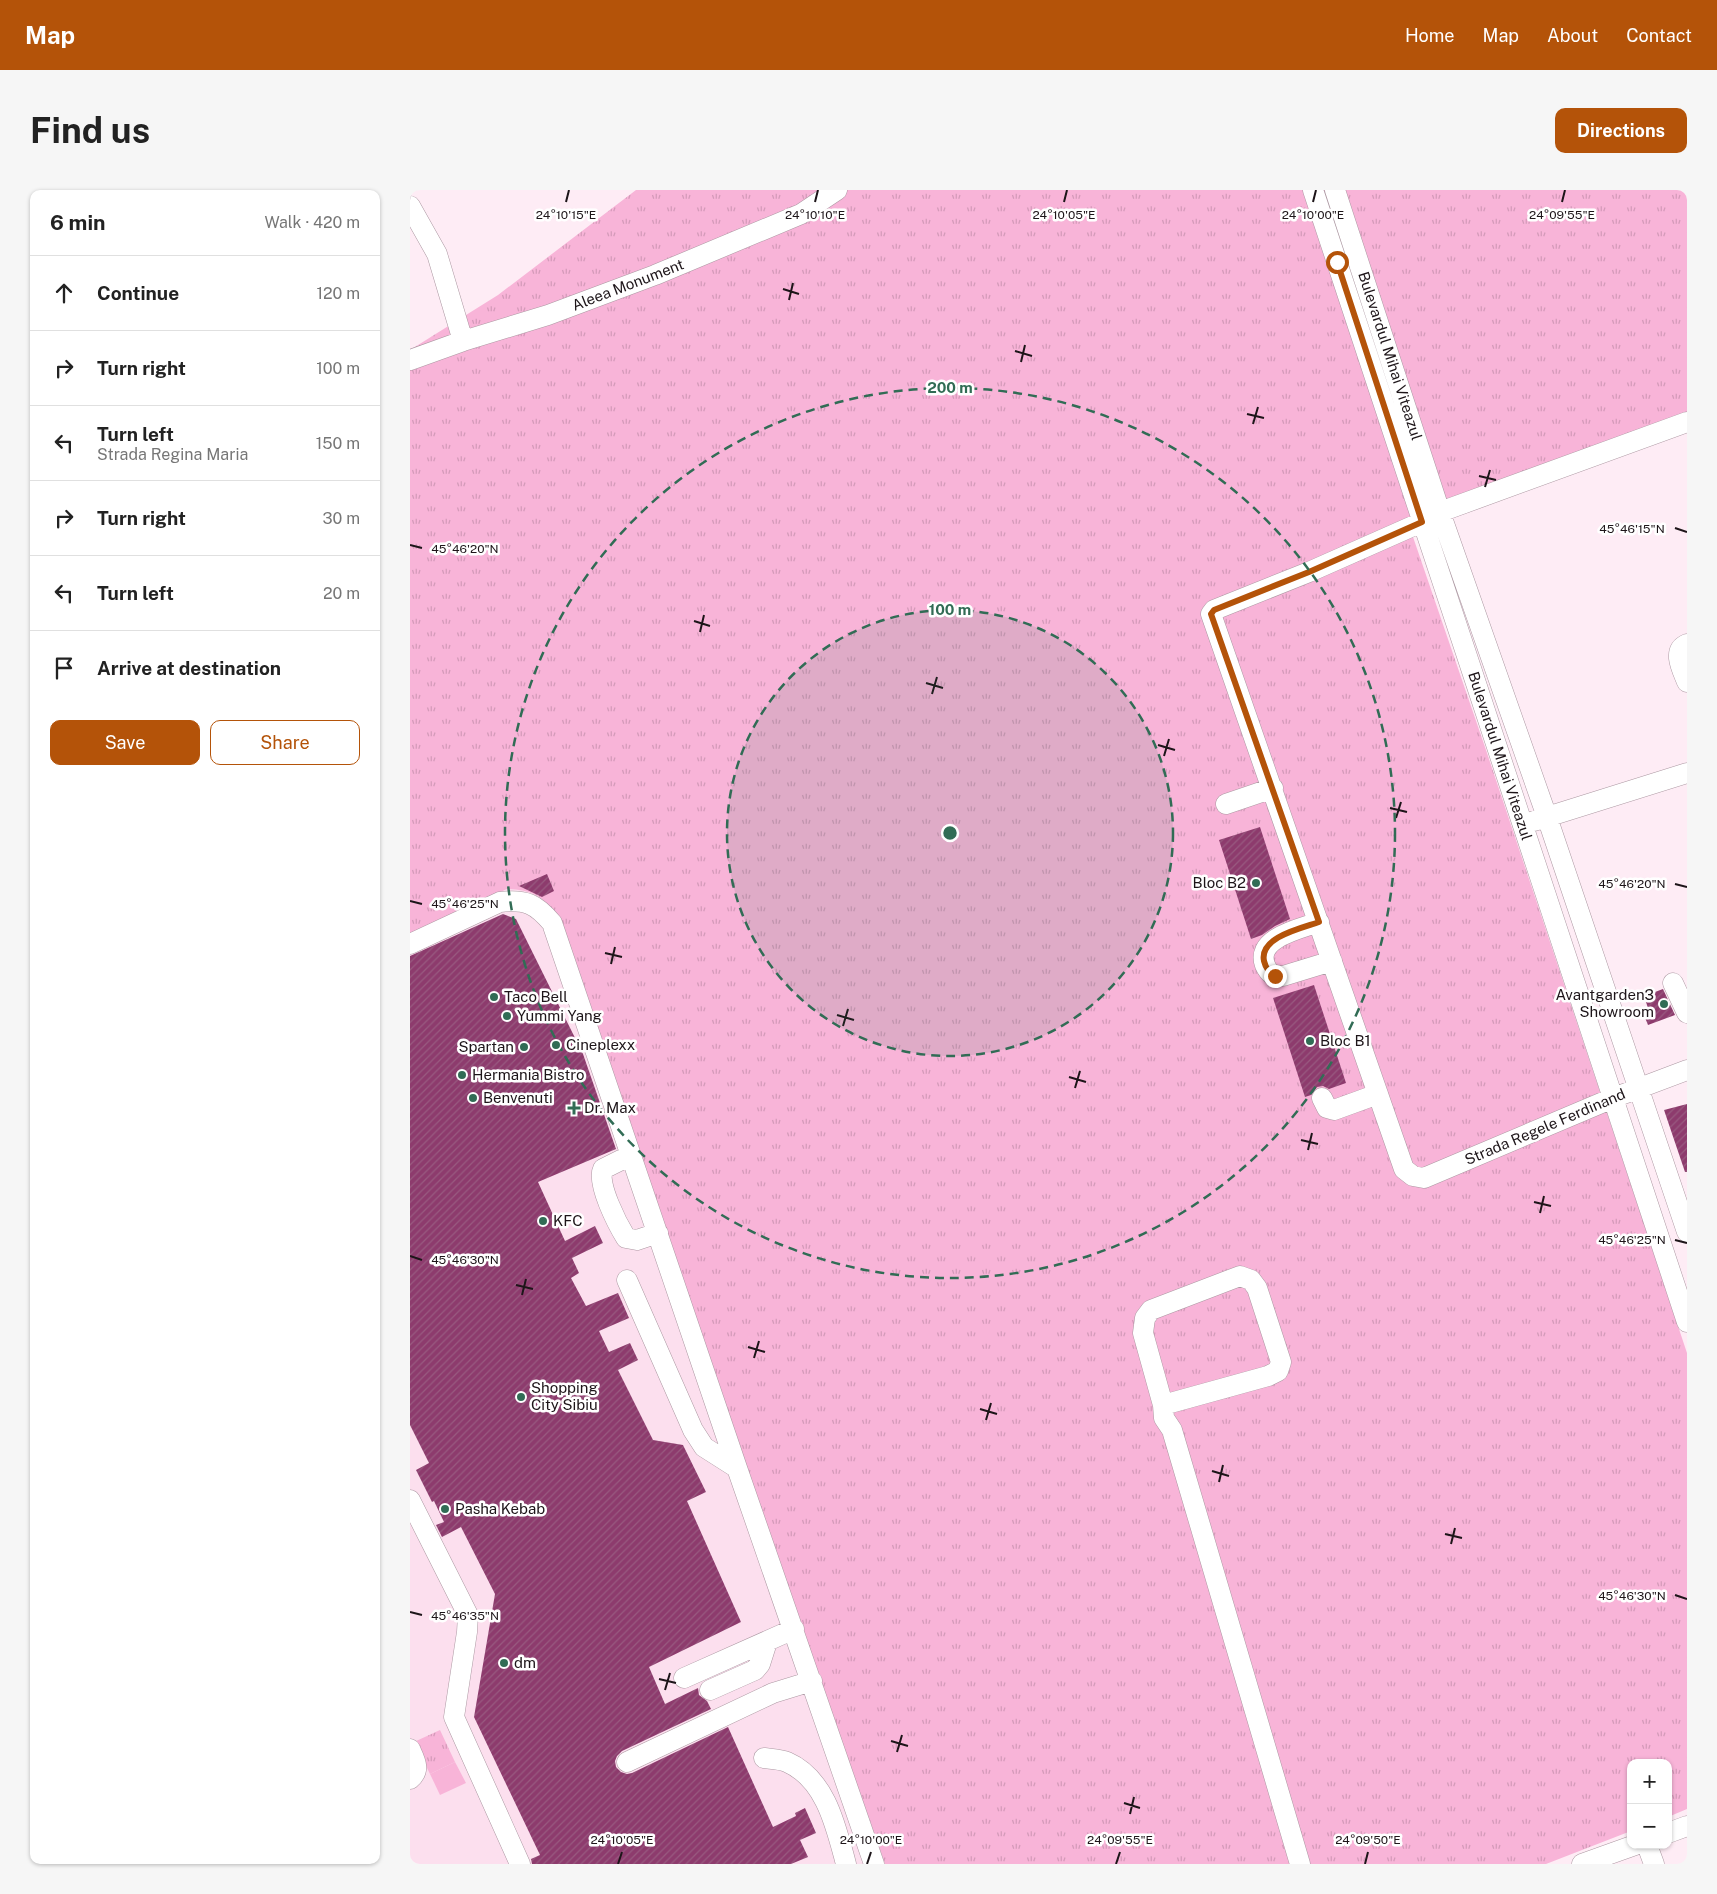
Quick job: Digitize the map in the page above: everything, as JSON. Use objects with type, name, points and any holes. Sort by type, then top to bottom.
[{"type":"street","name":"Aleea Monument","points":[[410,360],[463,341],[548,315],[672,268],[801,214],[837,190]]},
{"type":"street","name":"Bulevardul Mihai Viteazul","points":[[1313,190],[1687,1322]]},
{"type":"street","name":"Bulevardul Mihai Viteazul","points":[[1335,190],[1440,512],[1547,817],[1687,1232]]},
{"type":"street","points":[[410,206],[437,254],[463,341]]},
{"type":"street","points":[[1332,247],[1352,239]]},
{"type":"street","points":[[1322,1098],[1327,1108],[1334,1110],[1378,1094],[1211,614],[1214,610],[1309,572],[1422,522],[1440,512],[1687,422]]},
{"type":"street","points":[[1687,644],[1682,646],[1679,652],[1679,660],[1687,682]]},
{"type":"street","points":[[1522,825],[1687,773]]},
{"type":"street","points":[[1226,804],[1273,788]]},
{"type":"street","points":[[410,944],[500,902],[515,900],[540,909],[552,923],[874,1864]]},
{"type":"street","points":[[1319,922],[1268,944],[1263,952],[1264,962],[1268,972],[1275,976],[1283,976],[1332,961]]},
{"type":"street","points":[[1673,983],[1687,1013]]},
{"type":"street","name":"Strada Regele Ferdinand","points":[[1378,1094],[1404,1169],[1413,1176],[1424,1178],[1613,1098],[1687,1070]]},
{"type":"street","points":[[631,1155],[602,1170],[600,1174],[602,1182],[618,1224],[626,1238],[638,1240],[658,1233]]},
{"type":"street","points":[[1164,1412],[1278,1371],[1281,1362],[1257,1288],[1251,1280],[1240,1276],[1151,1310],[1145,1318],[1142,1333],[1164,1412],[1172,1430],[1300,1864]]},
{"type":"street","points":[[627,1280],[693,1430],[704,1447],[737,1468]]},
{"type":"street","points":[[1164,1412],[1160,1430],[1291,1864]]},
{"type":"street","points":[[410,1500],[468,1615],[454,1717],[520,1864]]},
{"type":"street","points":[[684,1678],[794,1630]]},
{"type":"street","points":[[710,1690],[755,1670],[760,1664],[767,1642]]},
{"type":"street","points":[[627,1762],[773,1693],[812,1681]]},
{"type":"street","points":[[410,1749],[417,1764],[417,1770],[410,1779]]},
{"type":"street","points":[[764,1758],[786,1762],[803,1772],[817,1786],[834,1822],[846,1864]]},
{"type":"street","points":[[1672,1832],[1687,1826]]},
{"type":"street","points":[[1582,1864],[1627,1848]]},
{"type":"street","points":[[1648,1849],[1654,1864]]},
{"type":"shaded area","name":"Shopping City Sibiu","points":[[507,889],[524,889],[542,897],[553,910],[761,1513],[885,1864],[410,1864],[410,934]]},
{"type":"green space","points":[[636,190],[1687,190],[1687,428],[1412,534],[1687,1353],[1687,1809],[1672,1815],[1672,1759],[1627,1759],[1627,1833],[1546,1864],[885,1864],[761,1513],[553,910],[543,900],[533,894],[522,890],[507,889],[410,934],[410,350],[498,295]]},
{"type":"green space","points":[[440,1730],[455,1762],[430,1774],[414,1742]]},
{"type":"green space","points":[[455,1762],[466,1783],[440,1795],[430,1774]]},
{"type":"building","name":"Bloc B2","points":[[1260,827],[1290,919],[1251,939],[1219,840]]},
{"type":"building","points":[[547,874],[554,891],[542,897],[519,886]]},
{"type":"building","name":"Shopping City Sibiu","points":[[503,914],[516,919],[583,1054],[616,1149],[538,1182],[565,1241],[595,1226],[603,1243],[572,1258],[579,1273],[571,1278],[586,1306],[618,1293],[629,1318],[599,1331],[609,1352],[630,1343],[638,1360],[618,1370],[653,1440],[683,1445],[706,1492],[687,1501],[741,1622],[649,1667],[665,1704],[698,1688],[699,1695],[707,1701],[711,1709],[622,1751],[615,1761],[616,1767],[621,1772],[632,1773],[728,1727],[773,1827],[796,1816],[795,1813],[805,1808],[816,1833],[800,1840],[808,1857],[791,1864],[532,1864],[531,1859],[540,1855],[474,1717],[495,1594],[461,1527],[442,1537],[436,1525],[444,1522],[416,1470],[429,1463],[410,1425],[410,956]]},
{"type":"building","name":"Bloc B1","points":[[1314,985],[1346,1083],[1329,1089],[1323,1086],[1317,1087],[1311,1095],[1305,1097],[1273,998]]},
{"type":"building","name":"Avantgarden3 Showroom","points":[[1663,989],[1675,1015],[1648,1025],[1642,1010],[1648,1008],[1644,996]]},
{"type":"building","points":[[1687,1104],[1687,1172],[1685,1172],[1664,1110]]},
{"type":"place","name":"Bloc B2","points":[[1256,883]]},
{"type":"place","name":"Taco Bell","points":[[494,997]]},
{"type":"place","name":"Avantgarden3 Showroom","points":[[1664,1004]]},
{"type":"place","name":"Yummi Yang","points":[[507,1016]]},
{"type":"place","name":"Bloc B1","points":[[1310,1041]]},
{"type":"place","name":"Cineplexx","points":[[556,1045]]},
{"type":"place","name":"Spartan","points":[[524,1047]]},
{"type":"place","name":"Hermania Bistro","points":[[462,1075]]},
{"type":"place","name":"Benvenuti","points":[[473,1098]]},
{"type":"place","name":"Dr. Max","points":[[574,1108]]},
{"type":"place","name":"KFC","points":[[543,1221]]},
{"type":"place","name":"Shopping City Sibiu","points":[[521,1397]]},
{"type":"place","name":"Pasha Kebab","points":[[445,1509]]},
{"type":"place","name":"dm","points":[[504,1663]]},
{"type":"route","points":[[1275,976],[1268,972],[1264,962],[1263,952],[1268,944],[1319,922],[1211,614],[1214,610],[1309,572],[1422,522],[1337,262]]}]
